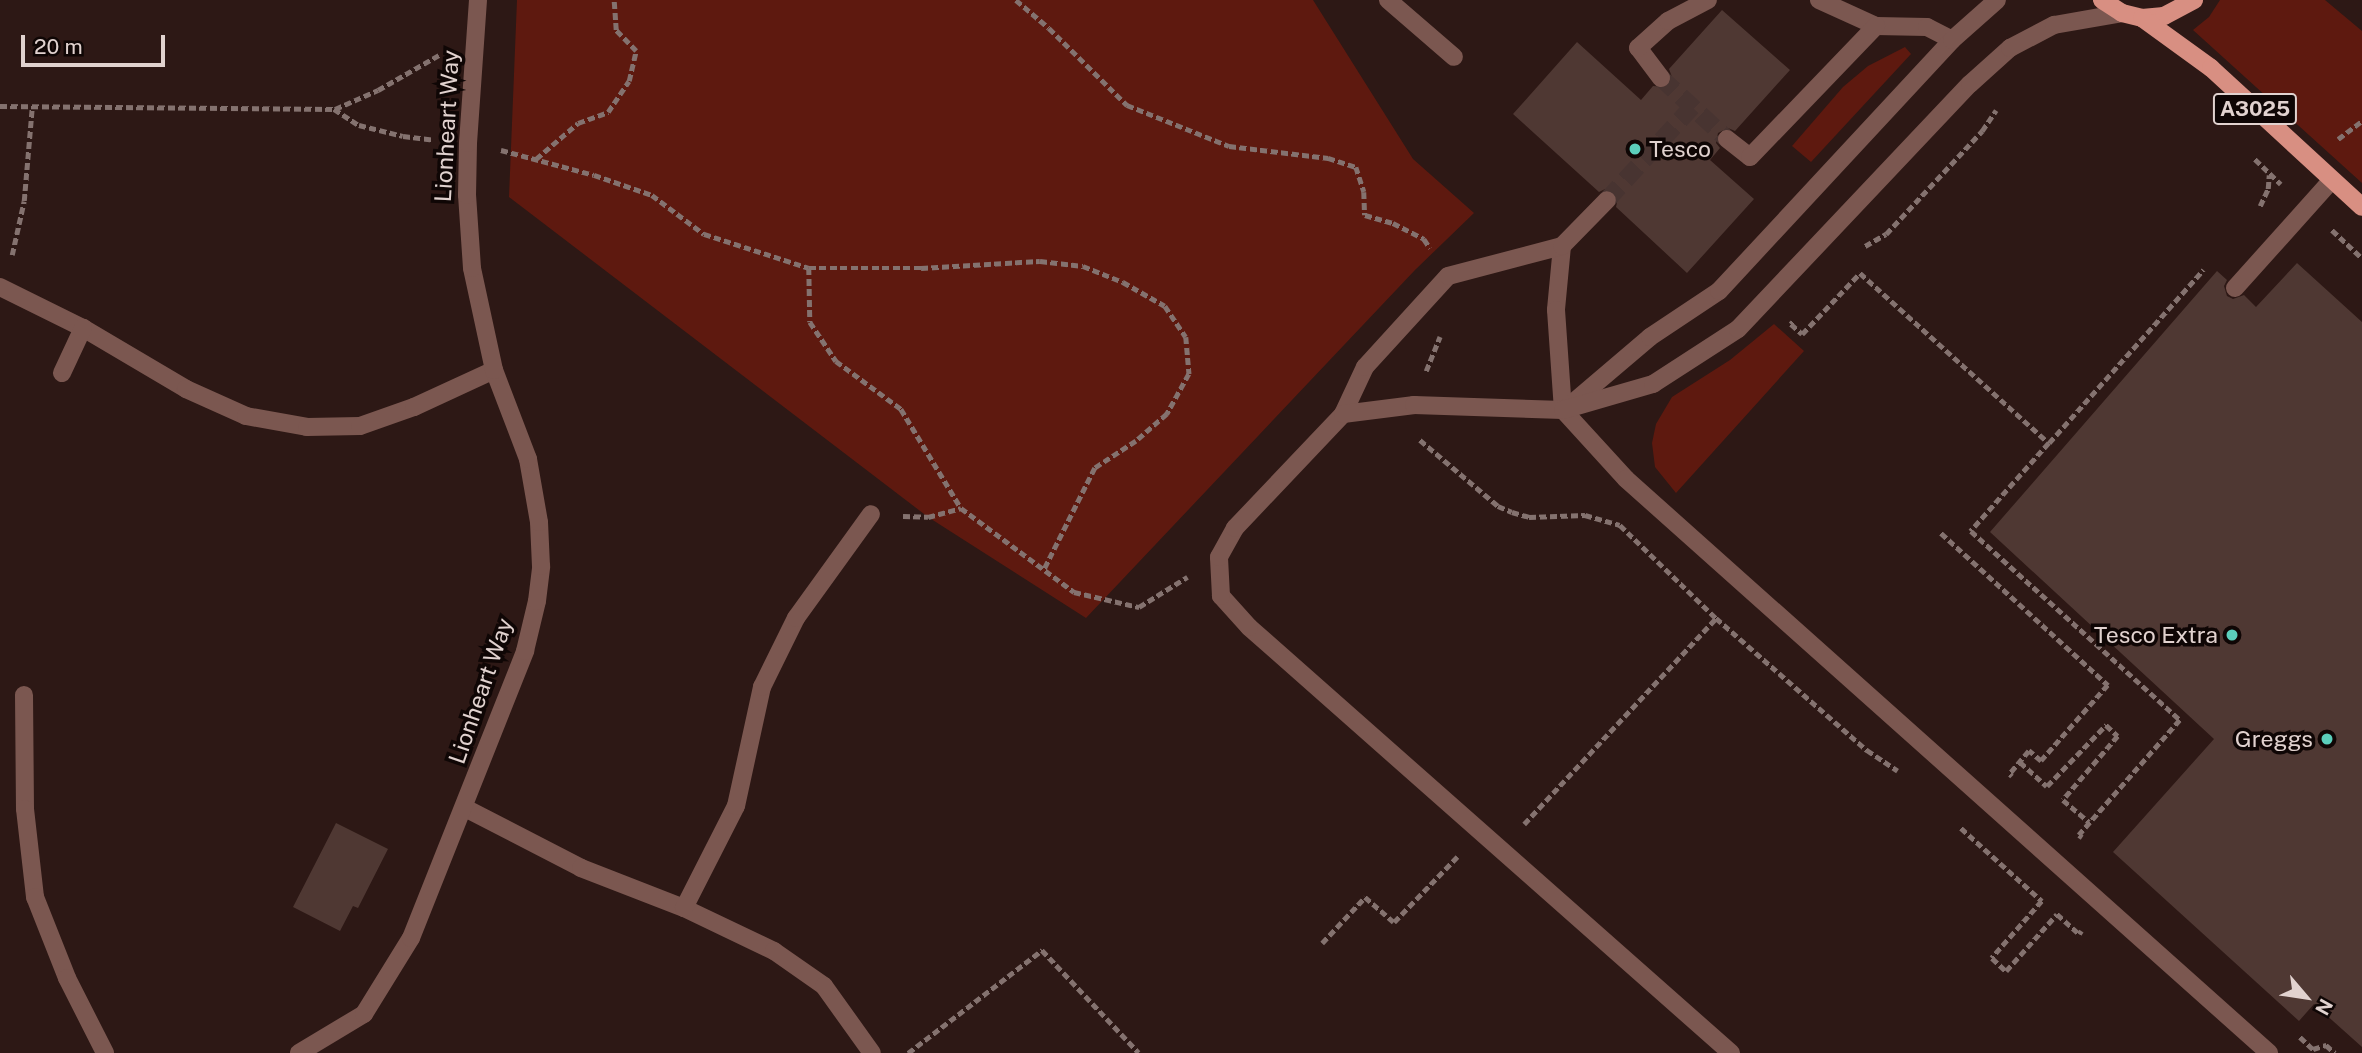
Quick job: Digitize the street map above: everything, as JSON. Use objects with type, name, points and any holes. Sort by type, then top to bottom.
[{"type":"main road","points":[[2102,0],[2122,13],[2142,18],[2164,16],[2194,0]]},
{"type":"main road","name":"A3025","points":[[2142,18],[2211,68],[2362,207]]},
{"type":"street","name":"Lionheart Way","points":[[299,1053],[364,1014],[411,938],[465,808],[525,651],[541,566],[539,522],[528,458],[494,370],[472,268],[467,195],[468,143],[478,0]]},
{"type":"street","points":[[1388,0],[1454,57]]},
{"type":"street","points":[[1661,78],[1638,48],[1668,21],[1708,0]]},
{"type":"street","points":[[1819,0],[1876,26],[1927,27],[1952,40]]},
{"type":"street","points":[[1563,410],[1650,337],[1720,291],[1952,40],[1997,0]]},
{"type":"street","points":[[1343,414],[1414,405],[1563,410],[1653,384],[1738,328],[1970,84],[2010,48],[2054,25],[2122,13]]},
{"type":"street","points":[[1727,139],[1750,157],[1876,26]]},
{"type":"street","points":[[2235,288],[2332,180]]},
{"type":"street","points":[[1607,200],[1562,246],[1448,276],[1365,367],[1343,414],[1235,528],[1219,557],[1221,596],[1249,627],[1731,1053]]},
{"type":"street","points":[[1562,246],[1556,310],[1563,410],[1626,480],[2269,1053]]},
{"type":"street","points":[[0,287],[83,328],[186,389],[246,416],[307,427],[360,426],[414,407],[494,370]]},
{"type":"street","points":[[62,373],[83,328]]},
{"type":"street","points":[[684,908],[736,806],[762,687],[796,618],[871,514]]},
{"type":"street","points":[[24,695],[25,809],[35,897],[66,978],[105,1053]]},
{"type":"street","points":[[465,808],[581,868],[684,908],[774,950],[824,986],[872,1053]]},
{"type":"path","points":[[535,159],[578,123],[608,112],[629,81],[636,51],[616,30],[614,0]]},
{"type":"path","points":[[0,106],[334,109],[378,90],[476,34]]},
{"type":"path","points":[[1858,247],[1871,245],[1886,234],[1982,131],[1996,110],[1998,100]]},
{"type":"path","points":[[0,287],[24,201],[32,107]]},
{"type":"path","points":[[334,109],[359,125],[403,136],[468,143],[535,159],[652,195],[704,234],[809,268],[921,268],[1040,261],[1083,266],[1123,282],[1165,306],[1186,337],[1189,374],[1167,414],[1136,441],[1095,468],[1044,570]]},
{"type":"path","points":[[2252,156],[2362,258]]},
{"type":"path","points":[[2256,211],[2268,189],[2269,174]]},
{"type":"path","points":[[809,268],[810,322],[835,361],[901,409],[961,508],[1074,592],[1139,607],[1219,557]]},
{"type":"path","points":[[2020,762],[2047,786],[2106,725],[2118,736],[2063,800],[2089,822],[2180,720],[1971,531],[2204,269]]},
{"type":"path","points":[[1798,315],[1791,324],[1802,334],[1860,273],[2049,443]]},
{"type":"path","points":[[871,514],[928,517],[961,508]]},
{"type":"path","points":[[1941,533],[2108,685],[2041,761],[2029,751],[2010,774],[2019,783]]},
{"type":"path","points":[[1322,943],[1366,897],[1394,922],[1497,814],[1517,832],[1716,618],[1867,750],[1908,780]]},
{"type":"path","points":[[1960,827],[2042,901],[1992,958],[2006,971],[2057,914],[2079,934],[2104,906]]},
{"type":"path","points":[[908,1053],[1042,950],[1139,1053]]},
{"type":"shaded area","points":[[517,0],[1313,0],[1413,159],[1474,213],[1415,270],[1086,618],[928,517],[509,197]]},
{"type":"shaded area","points":[[2220,0],[2325,0],[2362,31],[2362,183],[2193,30],[2209,17]]},
{"type":"shaded area","points":[[1905,47],[1911,54],[1811,162],[1792,146],[1843,87],[1868,66]]},
{"type":"shaded area","points":[[1774,324],[1804,351],[1676,493],[1655,467],[1652,443],[1656,424],[1672,397],[1730,360]]},
{"type":"building","name":"Tesco","points":[[1722,10],[1790,70],[1735,131],[1728,128],[1718,133],[1716,143],[1720,148],[1710,160],[1754,199],[1687,273],[1616,207],[1618,198],[1614,191],[1605,189],[1599,192],[1513,114],[1577,42],[1641,100],[1653,86],[1667,87],[1672,77],[1669,69]]},
{"type":"building","name":"Tesco Extra","points":[[2297,263],[2362,322],[2362,1047],[2314,1004],[2299,1021],[2113,852],[2214,739],[1990,532],[2217,271],[2227,280],[2224,286],[2227,296],[2233,299],[2244,295],[2256,307]]},
{"type":"building","points":[[336,823],[388,849],[358,908],[353,906],[340,931],[293,907]]},
{"type":"tunnel","points":[[1661,78],[1727,139]]},
{"type":"tunnel","points":[[1607,200],[1692,107]]},
{"type":"place","name":"Tesco","points":[[1635,149]]},
{"type":"place","name":"Tesco Extra","points":[[2232,635]]},
{"type":"place","name":"Greggs","points":[[2327,739]]}]
